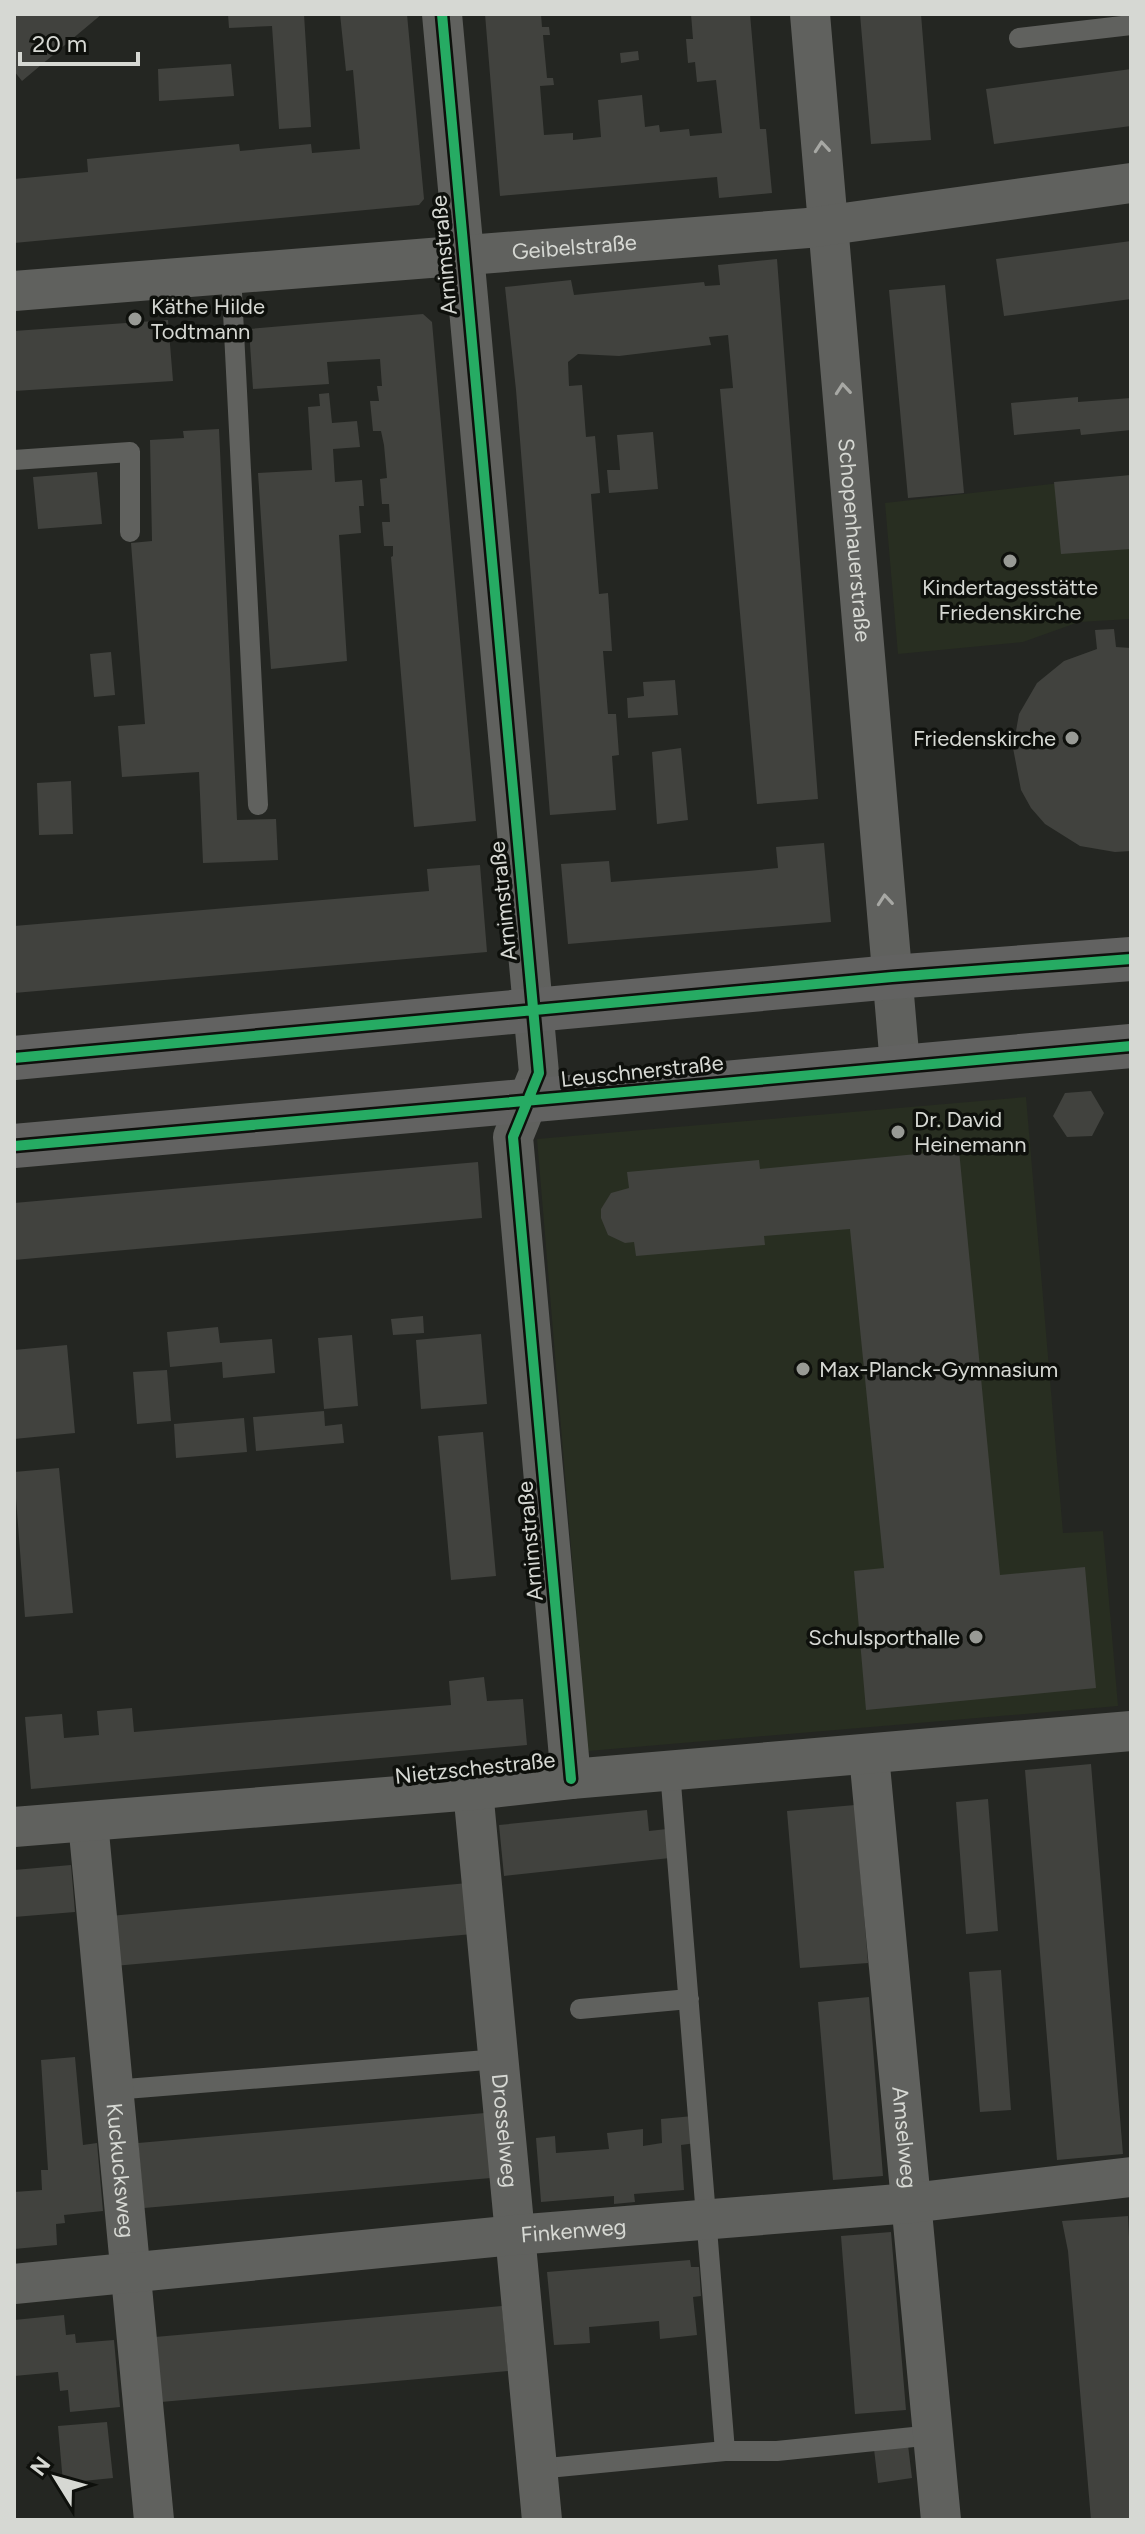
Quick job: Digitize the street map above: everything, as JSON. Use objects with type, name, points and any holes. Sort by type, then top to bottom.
[{"type":"street","name":"Arnimstraße","points":[[442,14],[539,1073],[513,1137],[571,1779]]},
{"type":"street","name":"Schopenhauerstraße","points":[[810,14],[900,1065]]},
{"type":"street","name":"Geibelstraße","points":[[14,291],[830,225],[1131,183]]},
{"type":"street","points":[[14,1058],[892,977],[1131,959],[1131,966]]},
{"type":"street","name":"Leuschnerstraße","points":[[14,1146],[1131,1046]]},
{"type":"street","name":"Nietzschestraße","points":[[14,1827],[473,1790],[1131,1731]]},
{"type":"street","name":"Amselweg","points":[[869,1755],[941,2520]]},
{"type":"street","name":"Drosselweg","points":[[473,1790],[542,2520]]},
{"type":"street","name":"Kuckucksweg","points":[[88,1822],[154,2520]]},
{"type":"street","name":"Finkenweg","points":[[14,2284],[515,2235],[911,2203],[1131,2177]]},
{"type":"lane","points":[[1019,38],[1131,25]]},
{"type":"lane","points":[[231,273],[258,805]]},
{"type":"lane","points":[[14,460],[130,452],[130,532]]},
{"type":"lane","points":[[670,1771],[725,2451]]},
{"type":"lane","points":[[580,2009],[689,1999]]},
{"type":"lane","points":[[113,2090],[499,2059]]},
{"type":"lane","points":[[537,2469],[725,2451],[777,2451],[933,2435]]},
{"type":"shaded area","name":"Kindertagesstätte Friedenskirche","points":[[1131,475],[1131,619],[1079,622],[1023,642],[898,654],[885,503]]},
{"type":"shaded area","name":"Max-Planck-Gymnasium","points":[[1026,1097],[1063,1533],[1103,1531],[1118,1706],[588,1751],[537,1139]]},
{"type":"building","points":[[14,14],[102,14],[22,81],[14,71]]},
{"type":"building","points":[[228,14],[304,14],[311,127],[279,129],[272,26],[229,28]]},
{"type":"building","points":[[340,14],[407,14],[424,199],[419,205],[14,243],[14,179],[88,172],[87,159],[239,144],[240,151],[311,144],[312,153],[360,149],[353,70],[346,71]]},
{"type":"building","points":[[485,14],[541,14],[542,27],[549,27],[550,35],[543,35],[547,78],[553,78],[554,85],[540,86],[544,135],[573,133],[573,140],[601,137],[598,100],[642,95],[645,127],[659,125],[660,132],[689,129],[690,136],[722,133],[716,80],[697,82],[695,62],[688,63],[686,39],[693,39],[691,14],[750,14],[760,129],[766,129],[772,193],[719,198],[717,177],[500,196]]},
{"type":"building","points":[[860,14],[921,14],[931,140],[871,144]]},
{"type":"building","points":[[638,51],[639,60],[621,63],[620,53]]},
{"type":"building","points":[[231,64],[234,96],[159,101],[158,69]]},
{"type":"building","points":[[1131,69],[1131,126],[994,144],[986,89]]},
{"type":"building","points":[[1131,241],[1131,299],[1004,316],[996,259]]},
{"type":"building","points":[[777,259],[818,799],[757,804],[720,389],[733,388],[728,335],[709,337],[711,345],[619,356],[578,354],[568,362],[569,386],[582,385],[586,437],[595,436],[600,493],[591,494],[599,594],[608,593],[612,651],[603,651],[608,714],[616,714],[619,755],[612,756],[616,810],[550,815],[505,287],[571,280],[574,295],[704,282],[705,286],[720,285],[718,265]]},
{"type":"building","points":[[945,285],[964,493],[908,498],[889,290]]},
{"type":"building","points":[[423,314],[432,322],[476,821],[414,827],[391,557],[393,546],[384,546],[382,522],[390,522],[389,504],[382,504],[380,479],[387,478],[384,445],[381,431],[373,431],[370,401],[379,401],[377,386],[382,386],[380,359],[327,362],[329,384],[253,389],[249,329]]},
{"type":"building","points":[[168,320],[173,381],[14,391],[14,331]]},
{"type":"building","points":[[329,393],[332,423],[357,421],[360,447],[333,449],[335,482],[362,480],[364,506],[359,506],[361,533],[339,535],[347,661],[271,669],[258,473],[312,470],[308,407],[320,406],[319,394]]},
{"type":"building","points":[[1078,397],[1078,402],[1131,398],[1131,430],[1081,435],[1080,429],[1014,435],[1011,403]]},
{"type":"building","points":[[219,429],[237,820],[276,819],[278,860],[203,863],[199,772],[122,777],[118,726],[145,724],[131,543],[152,541],[150,440],[184,438],[183,431]]},
{"type":"building","points":[[653,432],[658,489],[609,493],[607,470],[620,470],[617,435]]},
{"type":"building","points":[[97,472],[102,524],[38,529],[33,477]]},
{"type":"building","points":[[1131,475],[1131,549],[1061,554],[1054,482]]},
{"type":"building","name":"Friedenskirche","points":[[1114,629],[1116,647],[1131,648],[1131,851],[1115,852],[1080,846],[1045,824],[1021,790],[1013,748],[1019,714],[1037,683],[1064,661],[1097,649],[1095,630]]},
{"type":"building","points":[[111,652],[115,695],[94,697],[90,654]]},
{"type":"building","points":[[675,680],[678,715],[628,718],[627,698],[644,696],[643,682]]},
{"type":"building","points":[[681,748],[688,820],[657,824],[652,752]]},
{"type":"building","points":[[71,781],[73,834],[39,835],[37,783]]},
{"type":"building","points":[[824,843],[831,922],[568,944],[561,864],[609,861],[611,882],[778,868],[776,847]]},
{"type":"building","points":[[480,865],[487,952],[14,993],[14,926],[429,891],[427,869]]},
{"type":"building","points":[[1091,1091],[1104,1113],[1092,1136],[1067,1137],[1053,1116],[1065,1093]]},
{"type":"building","points":[[959,1150],[1000,1575],[1085,1567],[1096,1688],[866,1710],[854,1571],[884,1568],[850,1229],[764,1236],[765,1245],[636,1256],[634,1242],[625,1243],[608,1235],[601,1209],[611,1193],[629,1188],[627,1172],[759,1160],[760,1169]]},
{"type":"building","points":[[478,1162],[482,1218],[14,1260],[14,1203]]},
{"type":"building","points":[[423,1316],[424,1333],[393,1335],[391,1319]]},
{"type":"building","points":[[218,1327],[220,1343],[272,1339],[275,1373],[223,1378],[222,1362],[170,1367],[167,1332]]},
{"type":"building","points":[[481,1334],[487,1404],[421,1409],[416,1340]]},
{"type":"building","points":[[352,1335],[358,1406],[324,1409],[318,1338]]},
{"type":"building","points":[[67,1345],[75,1433],[14,1439],[14,1350]]},
{"type":"building","points":[[167,1370],[171,1421],[137,1424],[133,1372]]},
{"type":"building","points":[[324,1411],[325,1426],[342,1424],[344,1443],[256,1451],[253,1417]]},
{"type":"building","points":[[244,1418],[247,1452],[176,1458],[174,1424]]},
{"type":"building","points":[[483,1432],[496,1576],[451,1580],[438,1436]]},
{"type":"building","points":[[59,1468],[73,1613],[25,1617],[14,1472]]},
{"type":"building","points":[[484,1677],[487,1701],[523,1699],[527,1745],[31,1789],[25,1717],[62,1714],[64,1738],[99,1735],[97,1711],[132,1708],[134,1732],[451,1705],[449,1681]]},
{"type":"building","points":[[1091,1764],[1123,2154],[1057,2160],[1025,1770]]},
{"type":"building","points":[[988,1799],[998,1931],[966,1934],[956,1802]]},
{"type":"building","points":[[855,1805],[868,1963],[800,1968],[787,1811]]},
{"type":"building","points":[[647,1810],[649,1831],[667,1829],[670,1858],[504,1876],[499,1825]]},
{"type":"building","points":[[71,1865],[75,1912],[14,1917],[14,1870]]},
{"type":"building","points":[[468,1883],[473,1934],[114,1966],[110,1916]]},
{"type":"building","points":[[1001,1970],[1011,2110],[980,2112],[969,1972]]},
{"type":"building","points":[[869,1997],[883,2176],[833,2180],[818,2002]]},
{"type":"building","points":[[75,2057],[83,2145],[97,2143],[103,2211],[64,2215],[65,2223],[56,2224],[57,2245],[14,2249],[14,2192],[42,2190],[41,2170],[48,2170],[41,2060]]},
{"type":"building","points":[[485,2113],[491,2178],[144,2208],[138,2143]]},
{"type":"building","points":[[693,2116],[696,2143],[681,2145],[684,2190],[634,2194],[635,2202],[614,2204],[614,2196],[541,2202],[536,2138],[555,2136],[556,2153],[609,2149],[607,2133],[643,2129],[643,2146],[662,2143],[661,2119]]},
{"type":"building","points":[[1128,2216],[1131,2520],[1091,2520],[1068,2251],[1062,2221]]},
{"type":"building","points":[[891,2232],[906,2410],[855,2414],[841,2236]]},
{"type":"building","points":[[690,2260],[691,2267],[699,2267],[701,2296],[693,2297],[697,2335],[660,2339],[659,2321],[589,2327],[590,2343],[554,2345],[547,2272]]},
{"type":"building","points":[[502,2306],[508,2371],[161,2402],[155,2337]]},
{"type":"building","points":[[64,2315],[66,2335],[75,2334],[76,2343],[114,2340],[120,2407],[70,2412],[68,2390],[60,2391],[58,2372],[14,2376],[14,2320]]},
{"type":"building","points":[[107,2422],[113,2478],[63,2483],[58,2426]]},
{"type":"building","points":[[908,2445],[912,2478],[878,2483],[874,2449]]},
{"type":"cycle path","points":[[442,14],[539,1073],[513,1137],[571,1779]]},
{"type":"cycle path","points":[[14,1058],[892,977],[1131,959]]},
{"type":"cycle path","points":[[14,1146],[1131,1046]]},
{"type":"place","name":"Käthe Hilde Todtmann","points":[[135,319]]},
{"type":"place","name":"Kindertagesstätte Friedenskirche","points":[[1010,561]]},
{"type":"place","name":"Friedenskirche","points":[[1072,738]]},
{"type":"place","name":"Dr. David Heinemann","points":[[898,1132]]},
{"type":"place","name":"Max-Planck-Gymnasium","points":[[803,1369]]},
{"type":"place","name":"Schulsporthalle","points":[[976,1637]]}]
